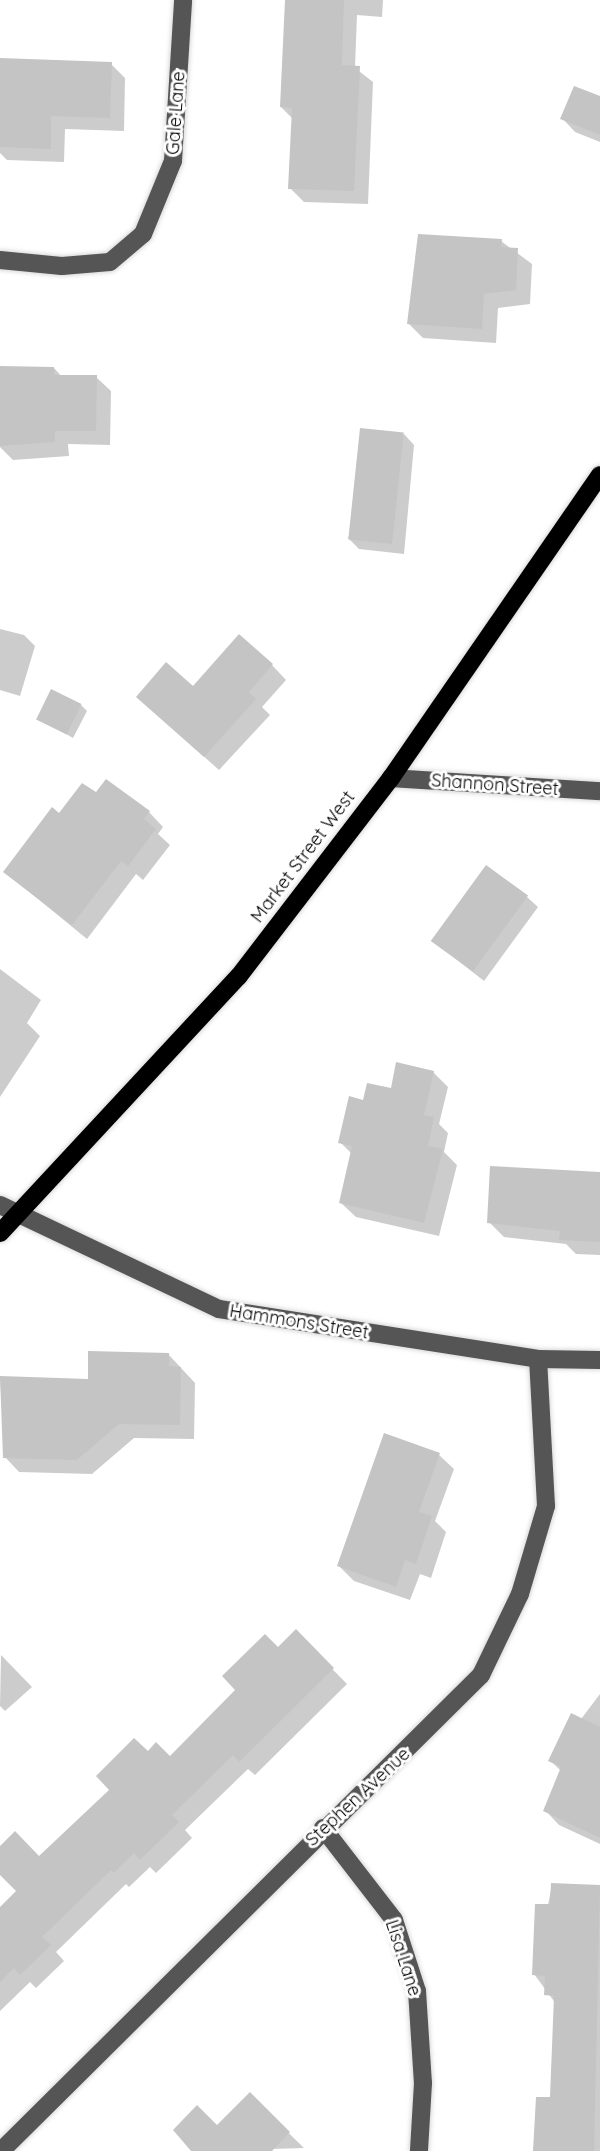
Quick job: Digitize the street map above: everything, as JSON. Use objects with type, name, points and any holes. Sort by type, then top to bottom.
[{"type":"main road","name":"Market Street West","points":[[0,1233],[239,976],[391,778],[600,475]]},
{"type":"street","name":"Gale Lane","points":[[0,260],[62,266],[110,262],[143,234],[173,161],[183,0]]},
{"type":"street","name":"Shannon Street","points":[[391,778],[600,791]]},
{"type":"street","name":"Hammons Street","points":[[0,1205],[219,1309],[538,1359],[600,1360]]},
{"type":"street","name":"Stephen Avenue","points":[[1,2151],[323,1828],[481,1675],[520,1594],[546,1506],[538,1359]]},
{"type":"street","name":"Lisa Lane","points":[[323,1828],[394,1920],[417,1991],[423,2083],[419,2151]]},
{"type":"building","points":[[285,0],[344,0],[342,65],[360,66],[354,191],[288,189],[292,108],[280,107]]},
{"type":"building","points":[[0,58],[112,62],[110,118],[51,116],[51,149],[0,147]]},
{"type":"building","points":[[574,86],[600,96],[600,135],[560,119]]},
{"type":"building","points":[[418,234],[502,239],[501,247],[518,248],[516,290],[484,294],[482,329],[407,324]]},
{"type":"building","points":[[0,366],[54,367],[54,375],[97,375],[96,431],[55,431],[55,442],[0,446]]},
{"type":"building","points":[[360,428],[404,433],[392,544],[348,539]]},
{"type":"building","points":[[239,634],[273,664],[249,692],[256,699],[204,757],[136,697],[166,662],[193,686]]},
{"type":"building","points":[[51,689],[82,704],[67,734],[36,720]]},
{"type":"building","points":[[106,779],[150,811],[144,819],[156,829],[128,866],[121,861],[72,925],[3,872],[52,807],[59,813],[82,783],[96,792]]},
{"type":"building","points":[[486,865],[528,896],[473,972],[431,941]]},
{"type":"building","points":[[396,1062],[434,1071],[424,1115],[434,1117],[428,1146],[443,1149],[424,1223],[339,1203],[352,1146],[338,1143],[349,1096],[363,1100],[367,1083],[391,1088]]},
{"type":"building","points":[[490,1166],[600,1172],[600,1242],[559,1240],[560,1231],[487,1223]]},
{"type":"building","points":[[88,1351],[169,1353],[169,1366],[181,1367],[180,1425],[119,1424],[77,1460],[3,1458],[0,1376],[88,1379]]},
{"type":"building","points":[[384,1433],[440,1453],[419,1512],[432,1516],[416,1564],[405,1560],[396,1587],[337,1566]]},
{"type":"building","points":[[296,1629],[334,1668],[239,1762],[233,1755],[172,1815],[179,1822],[140,1860],[134,1853],[114,1873],[111,1870],[42,1937],[51,1945],[20,1975],[14,1968],[0,1982],[0,1907],[16,1891],[0,1875],[0,1846],[15,1831],[39,1856],[109,1790],[96,1776],[134,1738],[148,1751],[156,1742],[170,1756],[235,1690],[222,1676],[265,1634],[278,1647]]},
{"type":"building","points":[[571,1713],[600,1727],[600,1838],[543,1811],[561,1767],[548,1761]]},
{"type":"building","points":[[551,1883],[600,1885],[594,2151],[533,2151],[536,2097],[550,2097],[554,1996],[544,1995],[545,1976],[532,1975],[535,1904],[550,1904]]},
{"type":"building","points":[[250,2092],[290,2132],[272,2151],[191,2151],[173,2130],[197,2105],[217,2125]]}]
